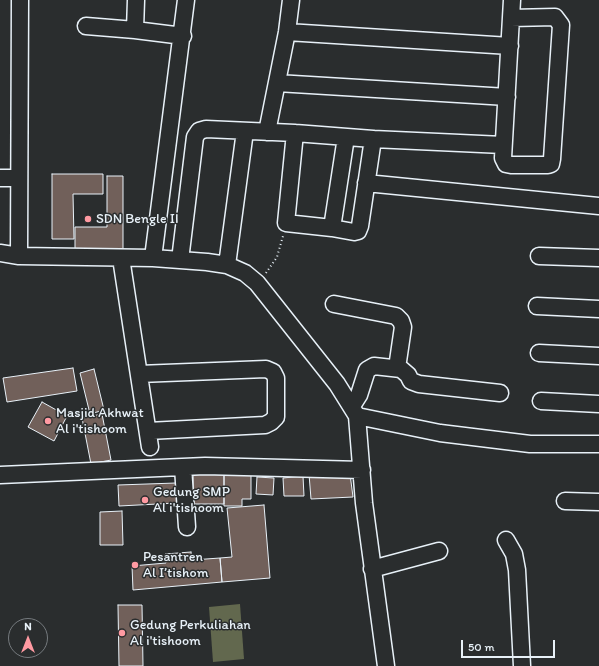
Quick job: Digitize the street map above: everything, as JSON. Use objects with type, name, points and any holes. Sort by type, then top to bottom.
[{"type":"street","points":[[19,256],[18,178],[20,0]]},
{"type":"street","points":[[135,30],[136,0]]},
{"type":"street","points":[[153,258],[171,114],[183,36],[186,0]]},
{"type":"street","points":[[267,132],[288,32],[291,0]]},
{"type":"street","points":[[512,0],[503,158],[506,164],[512,165],[548,165],[552,162],[561,25],[555,17],[512,18]]},
{"type":"street","points":[[86,26],[183,36]]},
{"type":"street","points":[[288,32],[510,46]]},
{"type":"street","points":[[277,83],[507,97]]},
{"type":"street","points":[[180,260],[196,134],[199,131],[206,129],[295,133],[373,139],[503,145]]},
{"type":"street","points":[[227,265],[245,131]]},
{"type":"street","points":[[295,133],[286,223],[354,232],[358,231],[373,139]]},
{"type":"street","points":[[332,228],[346,137]]},
{"type":"street","points":[[0,178],[18,178]]},
{"type":"street","points":[[366,183],[599,206]]},
{"type":"street","points":[[0,253],[19,256],[153,258],[227,265],[245,273],[258,283],[284,315],[355,411],[440,433],[530,444],[599,444]]},
{"type":"street","points":[[539,256],[599,258]]},
{"type":"street","points":[[121,258],[149,439],[264,425],[271,422],[276,417],[276,378],[273,372],[266,369],[139,374]]},
{"type":"street","points":[[334,304],[396,316],[401,321],[403,327],[397,368]]},
{"type":"street","points":[[537,306],[599,309]]},
{"type":"street","points":[[539,354],[599,356]]},
{"type":"street","points":[[386,666],[372,569],[355,411],[364,375],[369,368],[379,366],[397,368],[405,371],[412,381],[419,384],[500,393]]},
{"type":"street","points":[[541,401],[599,404]]},
{"type":"street","points":[[0,476],[183,467],[264,467],[362,470]]},
{"type":"street","points":[[183,467],[187,527]]},
{"type":"street","points":[[566,501],[599,502]]},
{"type":"street","points":[[506,540],[514,554],[517,570],[522,666]]},
{"type":"street","points":[[372,569],[439,552]]},
{"type":"path","points":[[258,283],[272,266],[277,257],[286,223]]},
{"type":"green space","points":[[240,604],[244,659],[213,662],[209,607]]},
{"type":"building","points":[[52,174],[103,174],[103,194],[73,194],[74,239],[52,239]]},
{"type":"building","points":[[107,176],[123,176],[123,250],[75,250],[75,227],[107,227]]},
{"type":"building","points":[[73,368],[77,391],[7,402],[3,378]]},
{"type":"building","points":[[94,369],[104,410],[90,414],[80,373]]},
{"type":"building","name":"Masjid Akhwat Al i'tishoom","points":[[42,402],[67,416],[54,441],[28,427]]},
{"type":"building","points":[[102,414],[111,460],[91,464],[82,418]]},
{"type":"building","points":[[193,470],[224,471],[224,504],[193,504]]},
{"type":"building","points":[[224,473],[251,473],[251,499],[242,499],[242,506],[224,506]]},
{"type":"building","points":[[309,474],[350,474],[353,497],[311,499]]},
{"type":"building","points":[[303,476],[304,496],[284,496],[283,478]]},
{"type":"building","points":[[257,477],[274,478],[273,495],[256,494]]},
{"type":"building","points":[[176,483],[177,503],[119,506],[118,485]]},
{"type":"building","points":[[264,505],[270,578],[222,582],[220,558],[232,557],[227,508]]},
{"type":"building","points":[[122,511],[123,545],[100,545],[100,512]]},
{"type":"building","points":[[191,552],[192,560],[220,558],[222,582],[133,590],[132,566],[166,563],[165,554]]},
{"type":"building","points":[[118,605],[142,605],[143,666],[119,666]]},
{"type":"place","name":"SDN Bengle II","points":[[88,219]]},
{"type":"place","name":"Masjid Akhwat Al i'tishoom","points":[[48,421]]},
{"type":"place","name":"Gedung SMP Al i'tishoom","points":[[145,500]]},
{"type":"place","name":"Pesantren Al I’tishom","points":[[135,565]]},
{"type":"place","name":"Gedung Perkuliahan Al i'tishoom","points":[[122,633]]}]
